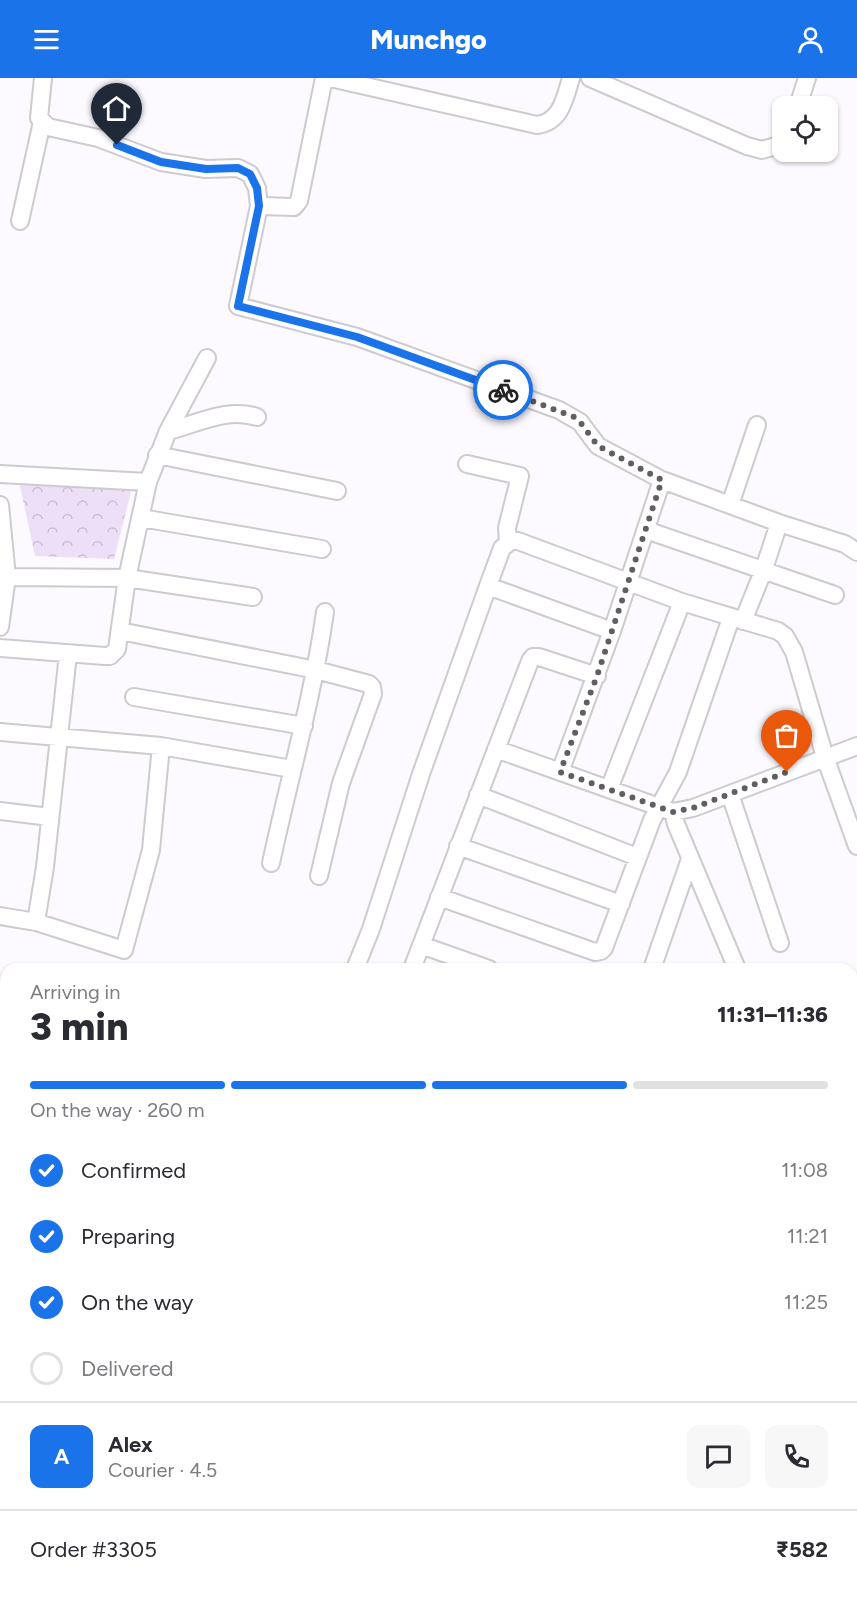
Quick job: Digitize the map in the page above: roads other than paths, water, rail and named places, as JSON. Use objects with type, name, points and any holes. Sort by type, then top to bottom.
[{"type":"street","points":[[20,220],[42,123],[39,110],[43,78]]},
{"type":"street","points":[[259,206],[294,207],[299,201],[324,78]]},
{"type":"street","points":[[330,78],[537,125],[546,124],[562,108],[571,78]]},
{"type":"street","points":[[590,78],[747,146],[762,150],[772,147]]},
{"type":"street","points":[[801,96],[807,78]]},
{"type":"street","points":[[42,123],[48,127],[98,138],[161,162],[206,169],[238,168],[250,174],[255,181],[259,206],[238,306],[357,337],[559,410],[580,422],[598,446],[662,480],[779,523],[845,544],[857,552]]},
{"type":"street","points":[[0,648],[110,656],[117,649],[127,578],[148,482],[168,431],[207,358]]},
{"type":"street","points":[[168,431],[227,414],[245,413],[256,417]]},
{"type":"street","points":[[730,505],[757,425]]},
{"type":"street","points":[[157,455],[337,491]]},
{"type":"street","points":[[467,464],[520,476],[507,528],[508,542]]},
{"type":"street","points":[[0,474],[148,482]]},
{"type":"street","points":[[560,772],[597,676],[662,480]]},
{"type":"street","points":[[0,505],[7,577],[0,627]]},
{"type":"street","points":[[141,518],[322,549]]},
{"type":"street","points":[[439,897],[595,952],[604,948],[637,856],[666,809],[737,620],[764,569],[779,523]]},
{"type":"street","points":[[646,530],[835,595]]},
{"type":"street","points":[[357,963],[488,586],[502,548],[508,542],[518,541],[682,602],[778,631],[785,636],[790,643],[825,757],[857,846]]},
{"type":"street","points":[[7,577],[127,578],[253,597]]},
{"type":"street","points":[[488,586],[612,631]]},
{"type":"street","points":[[609,789],[682,602]]},
{"type":"street","points":[[271,862],[304,726],[326,612]]},
{"type":"street","points":[[120,631],[316,670],[369,684],[373,690],[341,783],[319,876]]},
{"type":"street","points":[[36,922],[68,654]]},
{"type":"street","points":[[414,963],[530,661],[533,657],[539,657],[597,676]]},
{"type":"street","points":[[134,697],[304,726]]},
{"type":"street","points":[[0,732],[161,746],[292,769]]},
{"type":"street","points":[[0,916],[36,922],[124,950],[151,850],[161,746]]},
{"type":"street","points":[[496,750],[666,809],[693,808],[857,746]]},
{"type":"street","points":[[730,794],[780,943]]},
{"type":"street","points":[[478,795],[637,856]]},
{"type":"street","points":[[666,809],[676,824],[734,963]]},
{"type":"street","points":[[0,811],[50,817]]},
{"type":"street","points":[[458,846],[621,904]]},
{"type":"street","points":[[654,963],[690,859]]},
{"type":"street","points":[[421,945],[472,963]]}]
